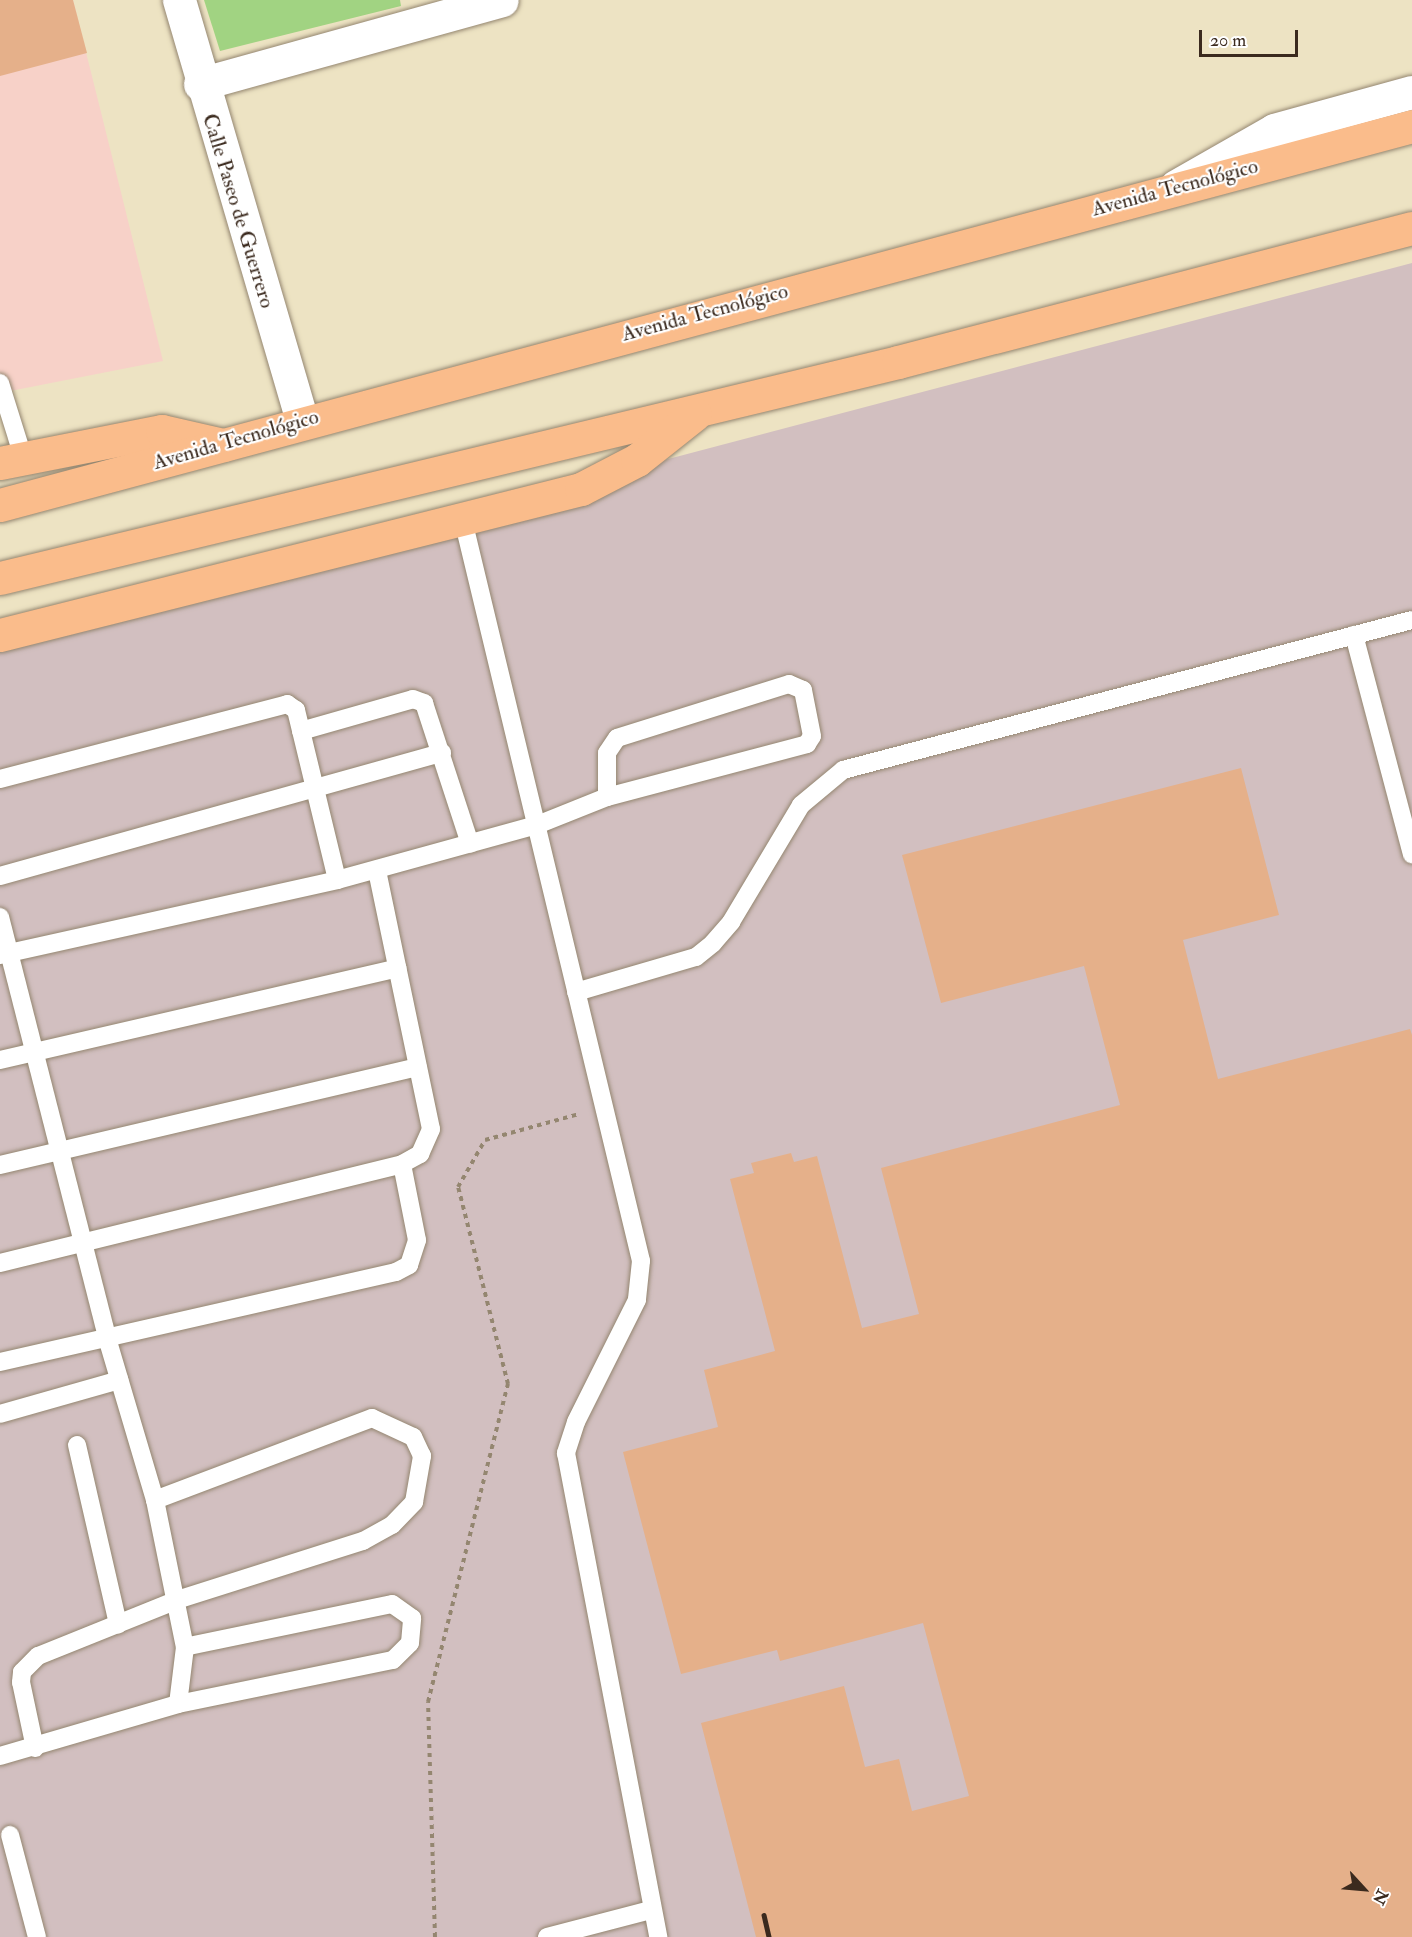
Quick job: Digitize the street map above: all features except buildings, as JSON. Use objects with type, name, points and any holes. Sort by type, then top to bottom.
[{"type":"main road","name":"Avenida Tecnológico","points":[[0,505],[225,446],[302,420],[1412,126]]},
{"type":"main road","points":[[0,578],[702,409],[1412,228]]},
{"type":"main road","points":[[0,636],[463,520],[598,482],[637,460],[702,409]]},
{"type":"main road","points":[[12,460],[162,431],[225,446]]},
{"type":"street","name":"Calle Paseo de Guerrero","points":[[179,0],[200,84],[302,420]]},
{"type":"street","points":[[200,84],[460,5],[502,0]]},
{"type":"street","points":[[1175,187],[1274,130],[1412,92]]},
{"type":"lane","points":[[0,383],[12,460]]},
{"type":"lane","points":[[463,520],[605,1107],[643,1274],[637,1300],[572,1430],[566,1470],[658,1937]]},
{"type":"lane","points":[[576,992],[696,957],[713,943],[731,922],[801,805],[843,770],[1412,620]]},
{"type":"lane","points":[[1354,634],[1412,854]]},
{"type":"lane","points":[[5,954],[377,870],[537,825],[607,797],[807,744],[812,736],[804,690],[789,684],[617,738],[607,753],[607,797]]},
{"type":"lane","points":[[301,731],[413,699],[428,709],[470,844]]},
{"type":"lane","points":[[0,778],[281,704],[296,710],[337,880]]},
{"type":"lane","points":[[0,876],[315,786],[442,753]]},
{"type":"lane","points":[[0,1263],[402,1164],[420,1154],[431,1129],[377,870]]},
{"type":"lane","points":[[0,917],[5,954],[59,1149],[107,1338],[155,1500],[180,1599],[185,1647],[178,1704]]},
{"type":"lane","points":[[0,1060],[397,968]]},
{"type":"lane","points":[[0,1165],[59,1149],[418,1067]]},
{"type":"lane","points":[[0,1362],[409,1265],[417,1240],[402,1164]]},
{"type":"lane","points":[[0,1414],[120,1380]]},
{"type":"lane","points":[[35,1748],[21,1682],[27,1664],[180,1599],[363,1541],[392,1525],[414,1502],[422,1456],[413,1437],[372,1418],[155,1500]]},
{"type":"lane","points":[[77,1445],[118,1624]]},
{"type":"lane","points":[[0,1756],[35,1748],[178,1704],[393,1660],[410,1643],[412,1618],[392,1604],[185,1647]]},
{"type":"lane","points":[[10,1835],[37,1937]]},
{"type":"lane","points":[[548,1937],[651,1910]]},
{"type":"path","points":[[435,1937],[428,1702],[508,1383],[459,1198],[460,1176],[491,1137],[605,1107]]},
{"type":"shaded area","points":[[0,0],[73,0],[163,361],[0,393]]},
{"type":"shaded area","points":[[1412,263],[1412,1937],[0,1937],[0,635]]},
{"type":"green space","points":[[204,0],[400,0],[401,6],[220,51]]},
{"type":"railway","points":[[764,1915],[769,1937]]}]
